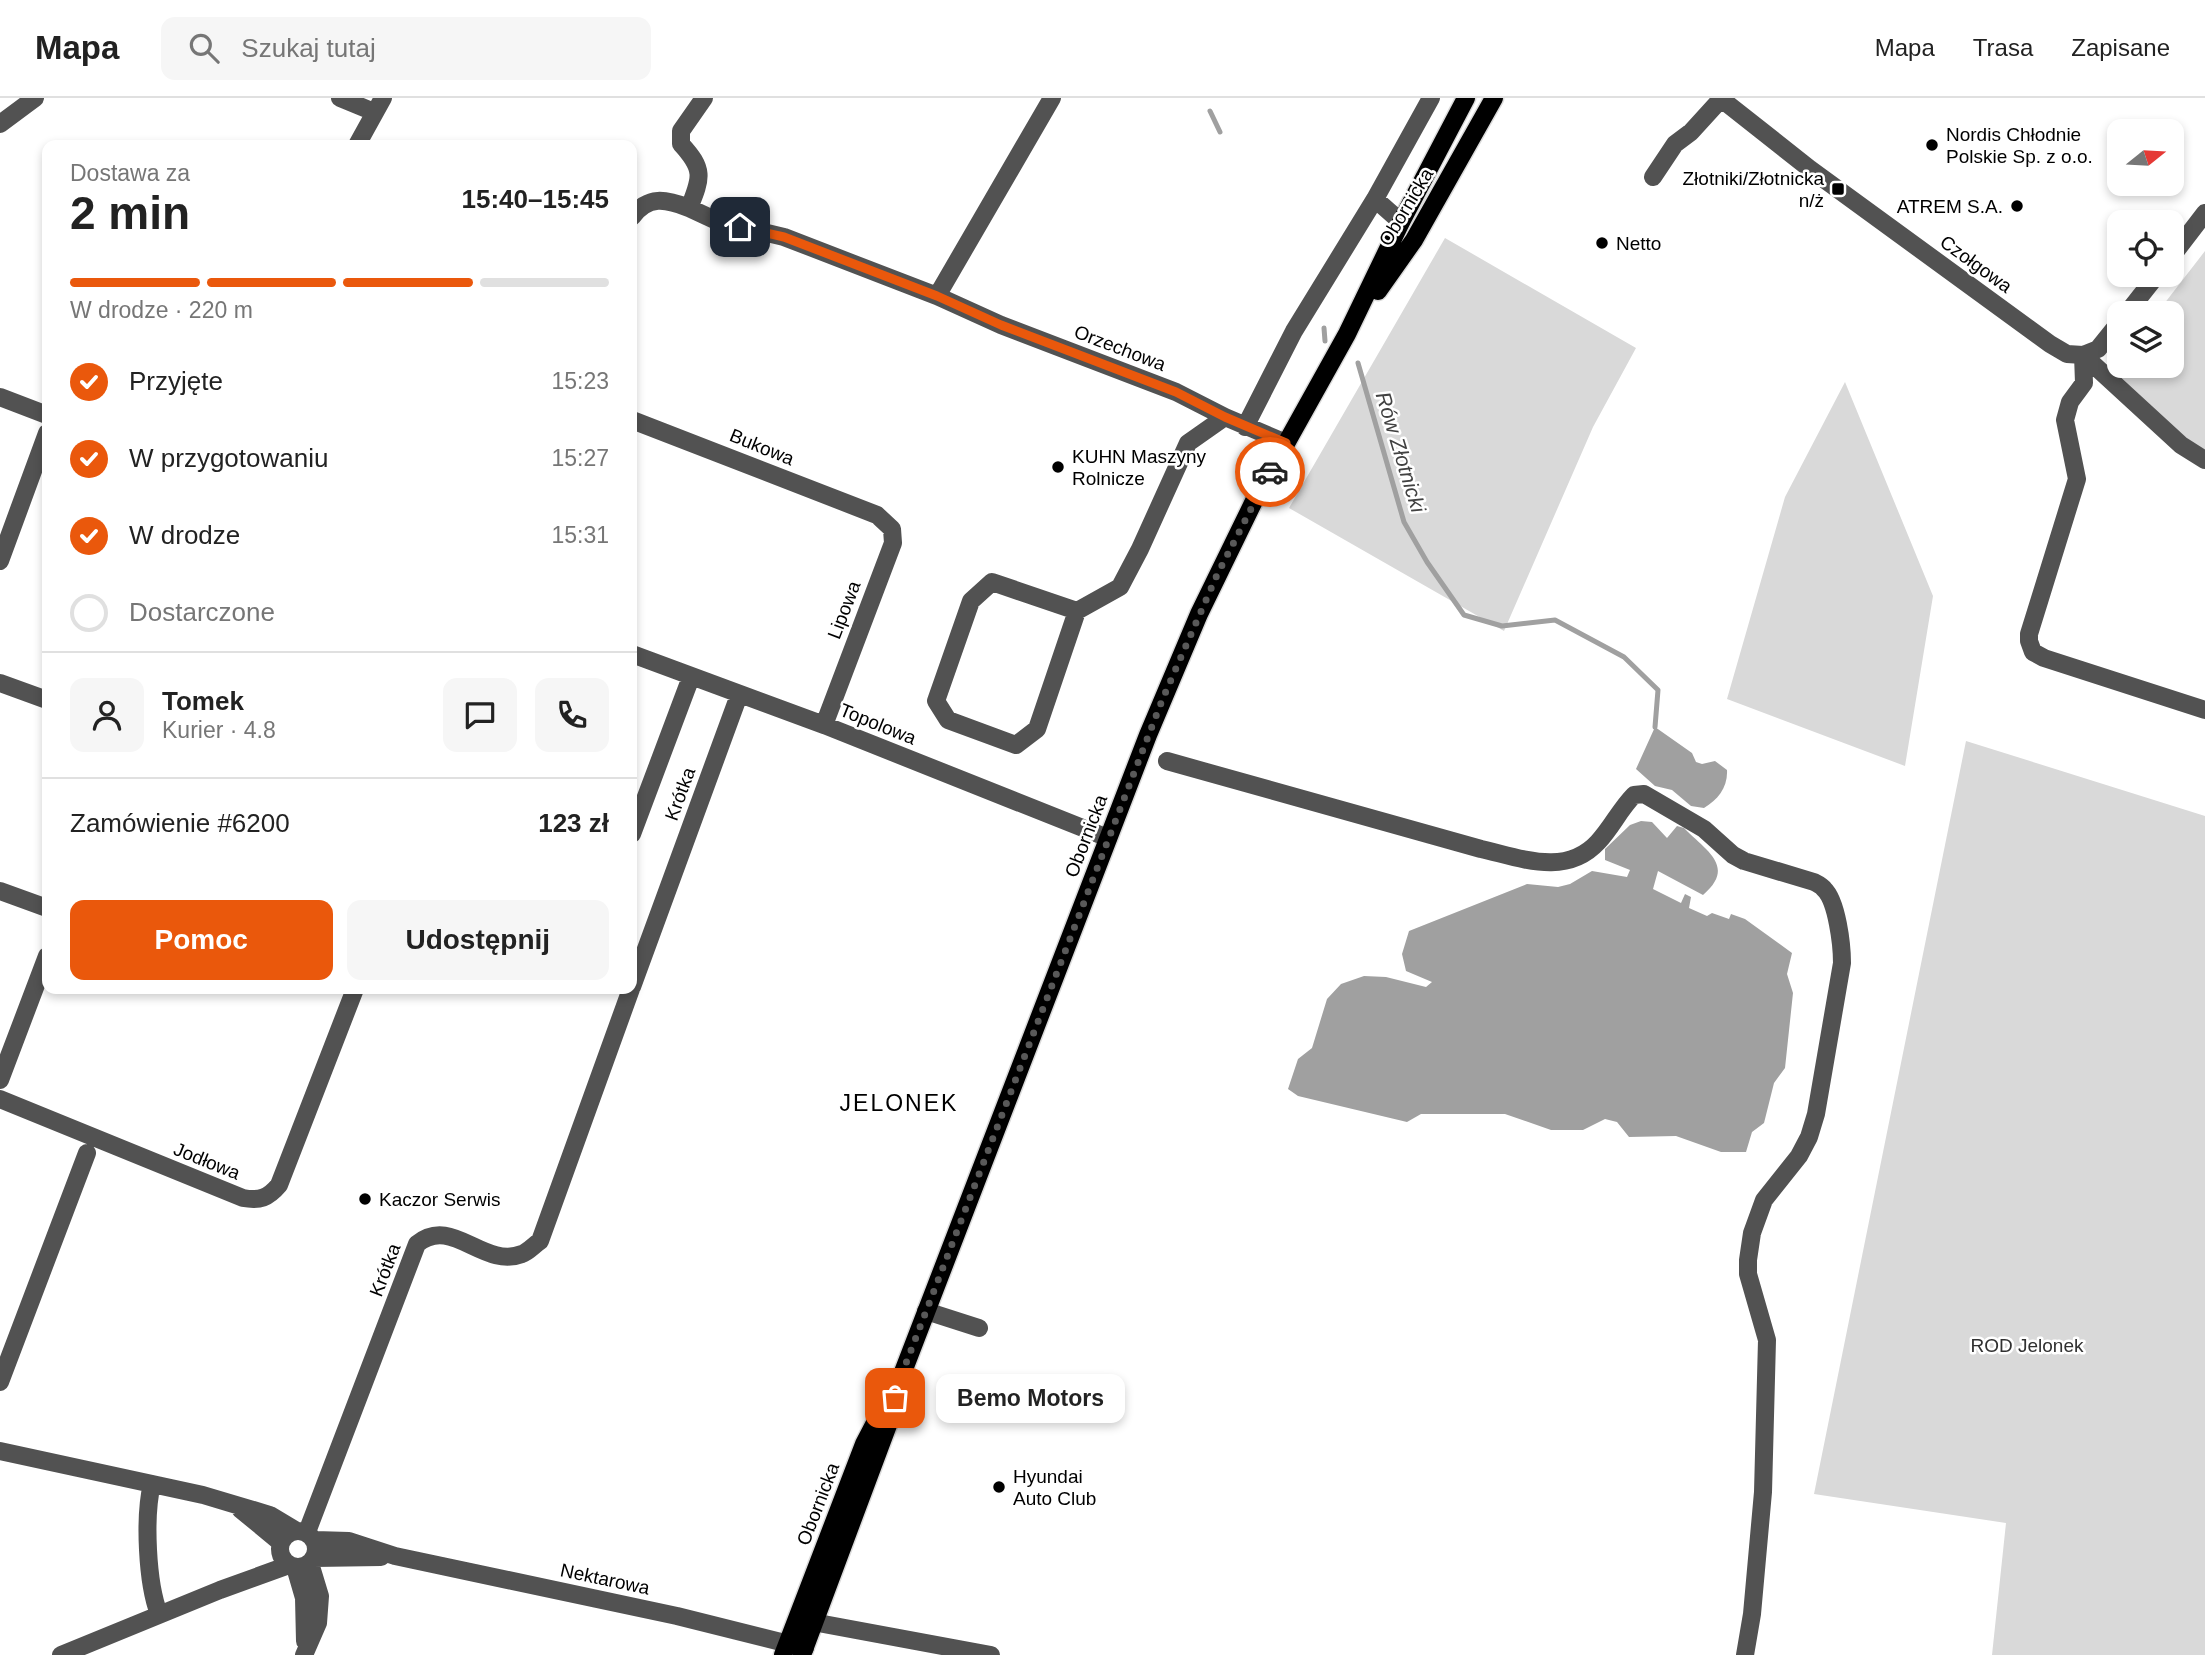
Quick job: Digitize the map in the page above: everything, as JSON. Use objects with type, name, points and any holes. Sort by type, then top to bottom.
[{"type":"main road","name":"Obornicka","points":[[794,1650],[888,1424],[903,1371],[926,1311],[1108,838],[1199,614],[1228,552],[1347,334],[1401,222],[1466,98]]},
{"type":"main road","name":"Obornicka","points":[[1347,334],[1414,240],[1494,98]]},
{"type":"street","points":[[0,124],[34,98]]},
{"type":"street","points":[[340,98],[378,105],[360,140]]},
{"type":"street","points":[[689,208],[699,186],[700,170],[694,158],[681,144],[681,131],[704,98]]},
{"type":"street","points":[[937,296],[1052,98]]},
{"type":"street","points":[[1245,427],[1294,331],[1375,200],[1431,98]]},
{"type":"street","points":[[1653,177],[1675,144],[1691,132],[1721,98]]},
{"type":"street","name":"Czołgowa","points":[[1721,98],[1819,176],[2050,344],[2067,354],[2083,355],[2181,445],[2205,460]]},
{"type":"street","name":"Orzechowa","points":[[637,211],[642,205],[656,199],[670,200],[717,221],[784,237],[1176,392],[1245,427],[1286,443]]},
{"type":"street","points":[[1375,200],[1401,222]]},
{"type":"street","points":[[2184,240],[2205,213]]},
{"type":"street","points":[[2136,301],[2148,287]]},
{"type":"street","points":[[2107,338],[2098,349],[2083,355],[2084,383],[2070,402],[2065,419],[2077,479],[2029,641],[2033,652],[2044,658],[2205,710]]},
{"type":"street","points":[[0,397],[42,413]]},
{"type":"street","points":[[1077,611],[992,582],[971,601],[936,701],[947,720],[1016,745],[1037,729],[1077,611],[1120,587],[1140,550],[1188,443],[1225,417]]},
{"type":"street","name":"Bukowa","points":[[637,422],[877,515]]},
{"type":"street","points":[[0,561],[42,447]]},
{"type":"street","name":"Lipowa","points":[[824,725],[893,543],[892,529],[877,515]]},
{"type":"street","name":"Topolowa","points":[[637,656],[824,725],[1108,838]]},
{"type":"street","points":[[637,821],[691,677]]},
{"type":"street","points":[[0,682],[42,698]]},
{"type":"street","name":"Krótka","points":[[637,972],[740,695]]},
{"type":"street","points":[[1167,761],[1481,849],[1558,864],[1585,855],[1617,820],[1625,804],[1634,795],[1644,794],[1704,829],[1733,855],[1744,861],[1814,882],[1824,888],[1831,899],[1842,948],[1842,962],[1816,1114],[1809,1137],[1799,1156],[1764,1200],[1752,1233],[1748,1260],[1748,1274],[1767,1340],[1763,1492],[1752,1614],[1745,1655]]},
{"type":"street","points":[[0,891],[42,906]]},
{"type":"street","points":[[0,1080],[42,969]]},
{"type":"street","name":"Jodłowa","points":[[0,1100],[243,1198],[257,1200],[270,1196],[279,1185],[353,994]]},
{"type":"street","name":"Krótka","points":[[306,1534],[417,1244],[427,1236],[440,1233],[502,1258],[523,1254],[540,1241],[629,994]]},
{"type":"street","points":[[0,1382],[87,1153]]},
{"type":"street","points":[[926,1311],[978,1328]]},
{"type":"street","name":"Nektarowa","points":[[0,1451],[234,1504],[271,1515],[306,1534],[349,1541],[395,1556],[677,1616],[794,1650]]},
{"type":"street","points":[[152,1484],[147,1503],[152,1595],[159,1614]]},
{"type":"street","name":"Nektarowa","points":[[234,1504],[295,1558],[395,1556]]},
{"type":"street","points":[[61,1655],[159,1614],[219,1590],[295,1558],[317,1549],[306,1534],[286,1534],[295,1558],[320,1596],[318,1623],[304,1653]]},
{"type":"street","points":[[805,1621],[991,1655]]},
{"type":"green space","points":[[1445,238],[1636,348],[1593,427],[1504,631],[1289,508]]},
{"type":"green space","points":[[2205,251],[2205,453],[2118,382],[2117,378],[2184,378],[2184,301],[2166,301],[2177,287],[2184,287],[2184,278]]},
{"type":"green space","points":[[1845,382],[1933,596],[1905,766],[1727,699],[1785,497]]},
{"type":"green space","name":"ROD Jelonek","points":[[1966,741],[2205,816],[2205,1655],[1992,1655],[2006,1523],[1814,1494]]},
{"type":"shaded area","points":[[1655,727],[1692,753],[1696,762],[1702,764],[1715,761],[1727,770],[1724,787],[1709,805],[1704,808],[1691,806],[1672,790],[1655,786],[1636,769]]},
{"type":"shaded area","points":[[1641,821],[1652,822],[1667,838],[1677,826],[1684,828],[1708,851],[1717,867],[1713,885],[1703,895],[1658,871],[1653,889],[1681,903],[1685,894],[1691,897],[1689,908],[1707,916],[1712,913],[1729,919],[1731,914],[1745,919],[1792,953],[1787,974],[1793,993],[1785,1068],[1774,1083],[1764,1123],[1752,1132],[1746,1152],[1721,1152],[1676,1136],[1629,1137],[1617,1122],[1605,1119],[1583,1130],[1551,1130],[1505,1114],[1421,1114],[1407,1122],[1298,1096],[1288,1089],[1298,1059],[1312,1048],[1327,999],[1341,984],[1364,976],[1386,977],[1426,987],[1432,982],[1406,971],[1402,954],[1409,931],[1527,884],[1558,887],[1570,884],[1592,871],[1627,877],[1630,870],[1605,860],[1605,849],[1630,825]]},
{"type":"waterway","name":"Rów Złotnicki","points":[[1210,111],[1220,132]]},
{"type":"waterway","name":"Rów Złotnicki","points":[[1324,328],[1325,341]]},
{"type":"waterway","name":"Rów Złotnicki","points":[[1358,363],[1404,522],[1427,562],[1464,615],[1502,626],[1555,620],[1624,657],[1658,690],[1655,727]]},
{"type":"way so far","points":[[895,1398],[903,1371],[1163,698],[1217,575],[1270,472]]},
{"type":"place","name":"Nordis Chłodnie Polskie Sp. z o.o.","points":[[1932,145]]},
{"type":"place","name":"Złotniki/Złotnicka n/ż","points":[[1838,189]]},
{"type":"place","name":"ATREM S.A.","points":[[2017,206]]},
{"type":"place","name":"Netto","points":[[1602,243]]},
{"type":"place","name":"KUHN Maszyny Rolnicze","points":[[1058,467]]},
{"type":"place","name":"Kaczor Serwis","points":[[365,1199]]},
{"type":"place","name":"Bemo Motors","points":[[895,1398]]},
{"type":"place","name":"Hyundai Auto Club","points":[[999,1487]]},
{"type":"district","name":"JELONEK","points":[[899,1103]]},
{"type":"route","points":[[740,227],[784,237],[1176,392],[1245,427],[1286,443],[1270,472]]}]
